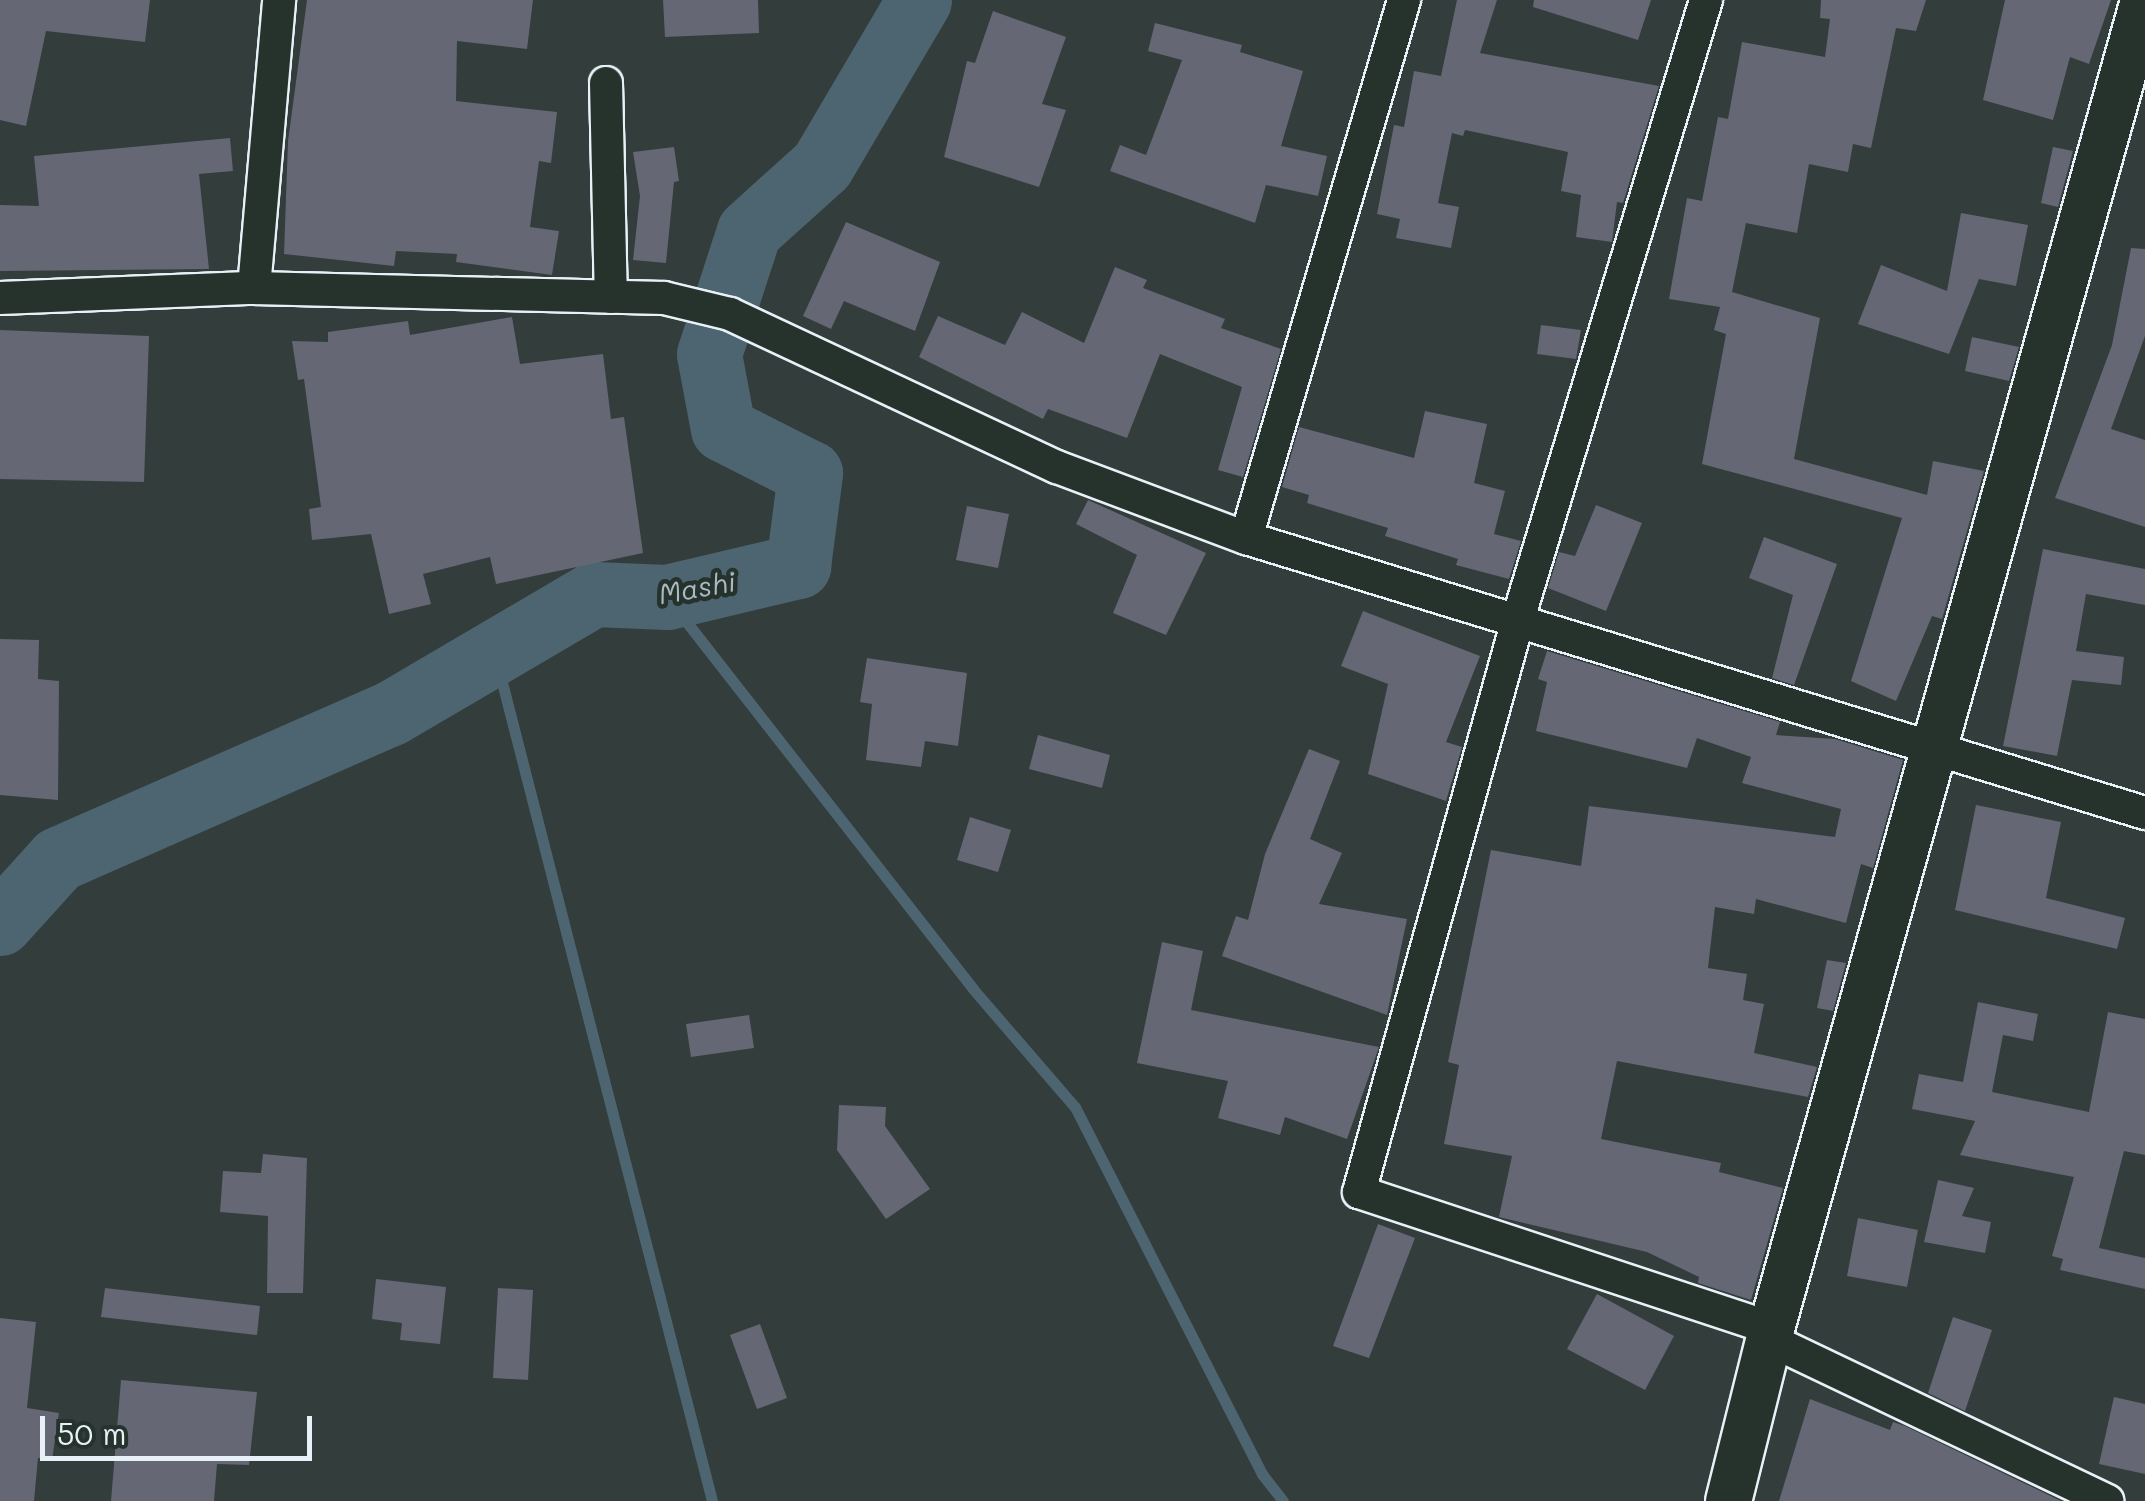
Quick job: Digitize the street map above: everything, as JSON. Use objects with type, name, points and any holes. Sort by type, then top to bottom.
[{"type":"street","points":[[254,288],[279,0]]},
{"type":"street","points":[[1246,538],[1404,0]]},
{"type":"street","points":[[1706,0],[1519,616],[1359,1192],[1769,1334],[2107,1501]]},
{"type":"street","points":[[1728,1501],[1769,1334],[1937,749],[2143,0]]},
{"type":"street","points":[[606,82],[610,297]]},
{"type":"street","points":[[0,298],[254,288],[664,298],[730,314],[1056,467],[1246,538],[1519,616],[2145,812]]},
{"type":"building","points":[[0,0],[150,0],[145,42],[46,31],[26,126],[0,120]]},
{"type":"building","points":[[307,0],[533,0],[527,49],[457,41],[456,101],[557,112],[551,163],[539,161],[530,227],[559,231],[552,275],[456,262],[457,254],[396,251],[394,266],[284,254],[288,141]]},
{"type":"building","points":[[663,0],[758,0],[759,33],[665,37]]},
{"type":"building","points":[[1457,0],[1497,0],[1480,53],[1659,86],[1623,203],[1617,202],[1612,242],[1576,237],[1581,195],[1561,191],[1568,152],[1465,130],[1463,136],[1452,133],[1438,203],[1459,207],[1451,248],[1396,238],[1400,219],[1377,214],[1394,125],[1404,127],[1414,71],[1441,76]]},
{"type":"building","points":[[1534,0],[1651,0],[1638,40],[1533,7]]},
{"type":"building","points":[[1821,0],[1926,0],[1916,31],[1896,28],[1871,148],[1853,144],[1848,172],[1809,164],[1797,233],[1746,223],[1732,292],[1820,318],[1794,459],[1927,495],[1933,461],[1984,471],[1942,619],[1932,616],[1896,701],[1851,681],[1902,518],[1702,464],[1726,334],[1714,330],[1720,307],[1669,299],[1687,198],[1702,201],[1718,117],[1728,119],[1742,42],[1825,57],[1830,19],[1820,18]]},
{"type":"building","points":[[2005,0],[2111,0],[2089,64],[2070,57],[2053,120],[1983,100]]},
{"type":"building","points":[[993,11],[1066,37],[1042,104],[1066,110],[1039,187],[944,157],[967,61],[975,63]]},
{"type":"building","points":[[1155,23],[1242,45],[1240,52],[1303,71],[1281,146],[1327,156],[1318,196],[1266,185],[1255,223],[1110,171],[1120,145],[1146,155],[1182,60],[1148,51]]},
{"type":"building","points":[[230,138],[233,171],[199,174],[209,269],[0,271],[0,205],[39,206],[34,156]]},
{"type":"building","points":[[674,147],[679,181],[674,182],[666,263],[633,260],[640,196],[633,152]]},
{"type":"building","points":[[2053,147],[2073,151],[2058,207],[2041,203]]},
{"type":"building","points":[[1961,213],[2028,225],[2016,286],[1979,279],[1949,354],[1858,324],[1881,265],[1947,291]]},
{"type":"building","points":[[846,222],[940,262],[915,331],[844,301],[831,329],[803,316]]},
{"type":"building","points":[[2131,248],[2145,249],[2145,336],[2111,429],[2145,440],[2145,527],[2055,498],[2112,345]]},
{"type":"building","points":[[1115,267],[1147,280],[1143,288],[1225,319],[1221,328],[1281,349],[1243,477],[1218,470],[1242,387],[1160,354],[1127,438],[1048,409],[1043,419],[919,357],[938,316],[1005,345],[1022,312],[1084,343]]},
{"type":"building","points":[[512,317],[520,364],[603,354],[611,419],[624,417],[643,553],[496,584],[490,557],[423,574],[431,604],[389,614],[371,534],[312,540],[309,509],[321,507],[304,379],[298,380],[292,341],[328,342],[328,332],[408,321],[410,335]]},
{"type":"building","points":[[1541,325],[1581,330],[1576,359],[1537,354]]},
{"type":"building","points":[[0,330],[149,336],[144,482],[0,479]]},
{"type":"building","points":[[1972,337],[2019,347],[2009,381],[1965,371]]},
{"type":"building","points":[[1425,411],[1487,424],[1474,483],[1505,491],[1494,534],[1521,541],[1509,579],[1456,565],[1458,559],[1385,536],[1388,528],[1307,503],[1309,495],[1282,487],[1299,427],[1414,458]]},
{"type":"building","points":[[1088,500],[1206,553],[1166,635],[1113,613],[1137,555],[1076,524]]},
{"type":"building","points":[[1596,505],[1642,523],[1606,611],[1548,588],[1559,552],[1575,556]]},
{"type":"building","points":[[967,506],[1009,514],[998,568],[956,560]]},
{"type":"building","points":[[1764,537],[1837,564],[1794,685],[1772,678],[1793,595],[1749,578]]},
{"type":"building","points":[[2043,549],[2145,569],[2145,605],[2086,594],[2076,651],[2124,657],[2121,685],[2072,680],[2057,756],[2003,746]]},
{"type":"building","points":[[1363,611],[1480,656],[1446,742],[1462,747],[1446,801],[1368,774],[1388,684],[1341,666]]},
{"type":"building","points":[[0,639],[39,640],[38,679],[59,681],[58,800],[0,795]]},
{"type":"building","points":[[1547,651],[1780,722],[1776,735],[1835,739],[1903,760],[1873,868],[1861,864],[1846,923],[1756,899],[1754,914],[1715,907],[1708,968],[1747,974],[1743,1000],[1764,1004],[1754,1053],[1817,1067],[1808,1097],[1617,1061],[1601,1139],[1721,1163],[1719,1172],[1783,1188],[1751,1300],[1698,1283],[1699,1277],[1647,1252],[1499,1217],[1512,1156],[1444,1144],[1459,1065],[1448,1062],[1491,850],[1581,866],[1589,806],[1835,837],[1841,809],[1742,783],[1751,757],[1697,738],[1687,768],[1536,731],[1547,682],[1538,679]]},
{"type":"building","points":[[867,658],[967,673],[958,746],[925,741],[921,767],[866,760],[872,704],[860,702]]},
{"type":"building","points":[[1038,735],[1110,755],[1102,788],[1029,769]]},
{"type":"building","points":[[1309,749],[1340,761],[1310,839],[1342,853],[1319,904],[1407,919],[1387,1015],[1222,956],[1236,916],[1248,920],[1265,854]]},
{"type":"building","points":[[1976,805],[2061,822],[2046,898],[2125,918],[2117,949],[1955,910]]},
{"type":"building","points":[[970,817],[1011,830],[998,872],[957,860]]},
{"type":"building","points":[[1162,942],[1203,951],[1191,1010],[1379,1047],[1347,1139],[1285,1117],[1280,1135],[1218,1118],[1228,1081],[1137,1063]]},
{"type":"building","points":[[1827,960],[1846,963],[1833,1011],[1817,1008]]},
{"type":"building","points":[[1978,1002],[2038,1014],[2033,1041],[2003,1035],[1992,1092],[2089,1112],[2108,1012],[2145,1019],[2145,1155],[2124,1151],[2099,1248],[2145,1258],[2145,1289],[2060,1270],[2063,1259],[2052,1256],[2074,1177],[1960,1155],[1975,1121],[1912,1109],[1919,1074],[1963,1082]]},
{"type":"building","points":[[749,1015],[754,1048],[691,1057],[686,1024]]},
{"type":"building","points":[[839,1105],[886,1107],[885,1126],[930,1189],[886,1219],[837,1150]]},
{"type":"building","points":[[263,1154],[307,1158],[303,1293],[267,1293],[268,1216],[220,1212],[223,1171],[261,1173]]},
{"type":"building","points":[[1938,1180],[1974,1188],[1962,1216],[1991,1222],[1985,1253],[1924,1242]]},
{"type":"building","points":[[1858,1218],[1918,1230],[1907,1287],[1847,1276]]},
{"type":"building","points":[[1378,1224],[1415,1238],[1369,1358],[1333,1346]]},
{"type":"building","points":[[376,1279],[446,1287],[440,1344],[400,1340],[402,1323],[372,1319]]},
{"type":"building","points":[[105,1288],[260,1306],[257,1335],[101,1317]]},
{"type":"building","points":[[498,1288],[533,1290],[528,1380],[493,1378]]},
{"type":"building","points":[[1597,1294],[1674,1336],[1645,1390],[1567,1349]]},
{"type":"building","points":[[1953,1317],[1992,1330],[1965,1411],[1928,1393]]},
{"type":"building","points":[[0,1318],[36,1322],[27,1408],[59,1413],[52,1460],[38,1458],[34,1501],[0,1501]]},
{"type":"building","points":[[760,1324],[787,1398],[757,1409],[730,1335]]},
{"type":"building","points":[[121,1380],[257,1392],[249,1465],[217,1464],[214,1501],[111,1501]]},
{"type":"building","points":[[2114,1397],[2145,1404],[2145,1474],[2099,1464]]},
{"type":"building","points":[[1810,1399],[1890,1430],[1893,1422],[1905,1426],[2061,1501],[1779,1501]]},
{"type":"waterway","name":"Mashi","points":[[0,923],[58,859],[391,713],[594,594],[667,597],[798,566],[810,473],[723,429],[709,354],[749,231],[822,165],[919,0]]},
{"type":"waterway","points":[[667,597],[973,989],[1075,1107],[1262,1474],[1283,1501]]},
{"type":"waterway","points":[[495,655],[712,1501]]}]
